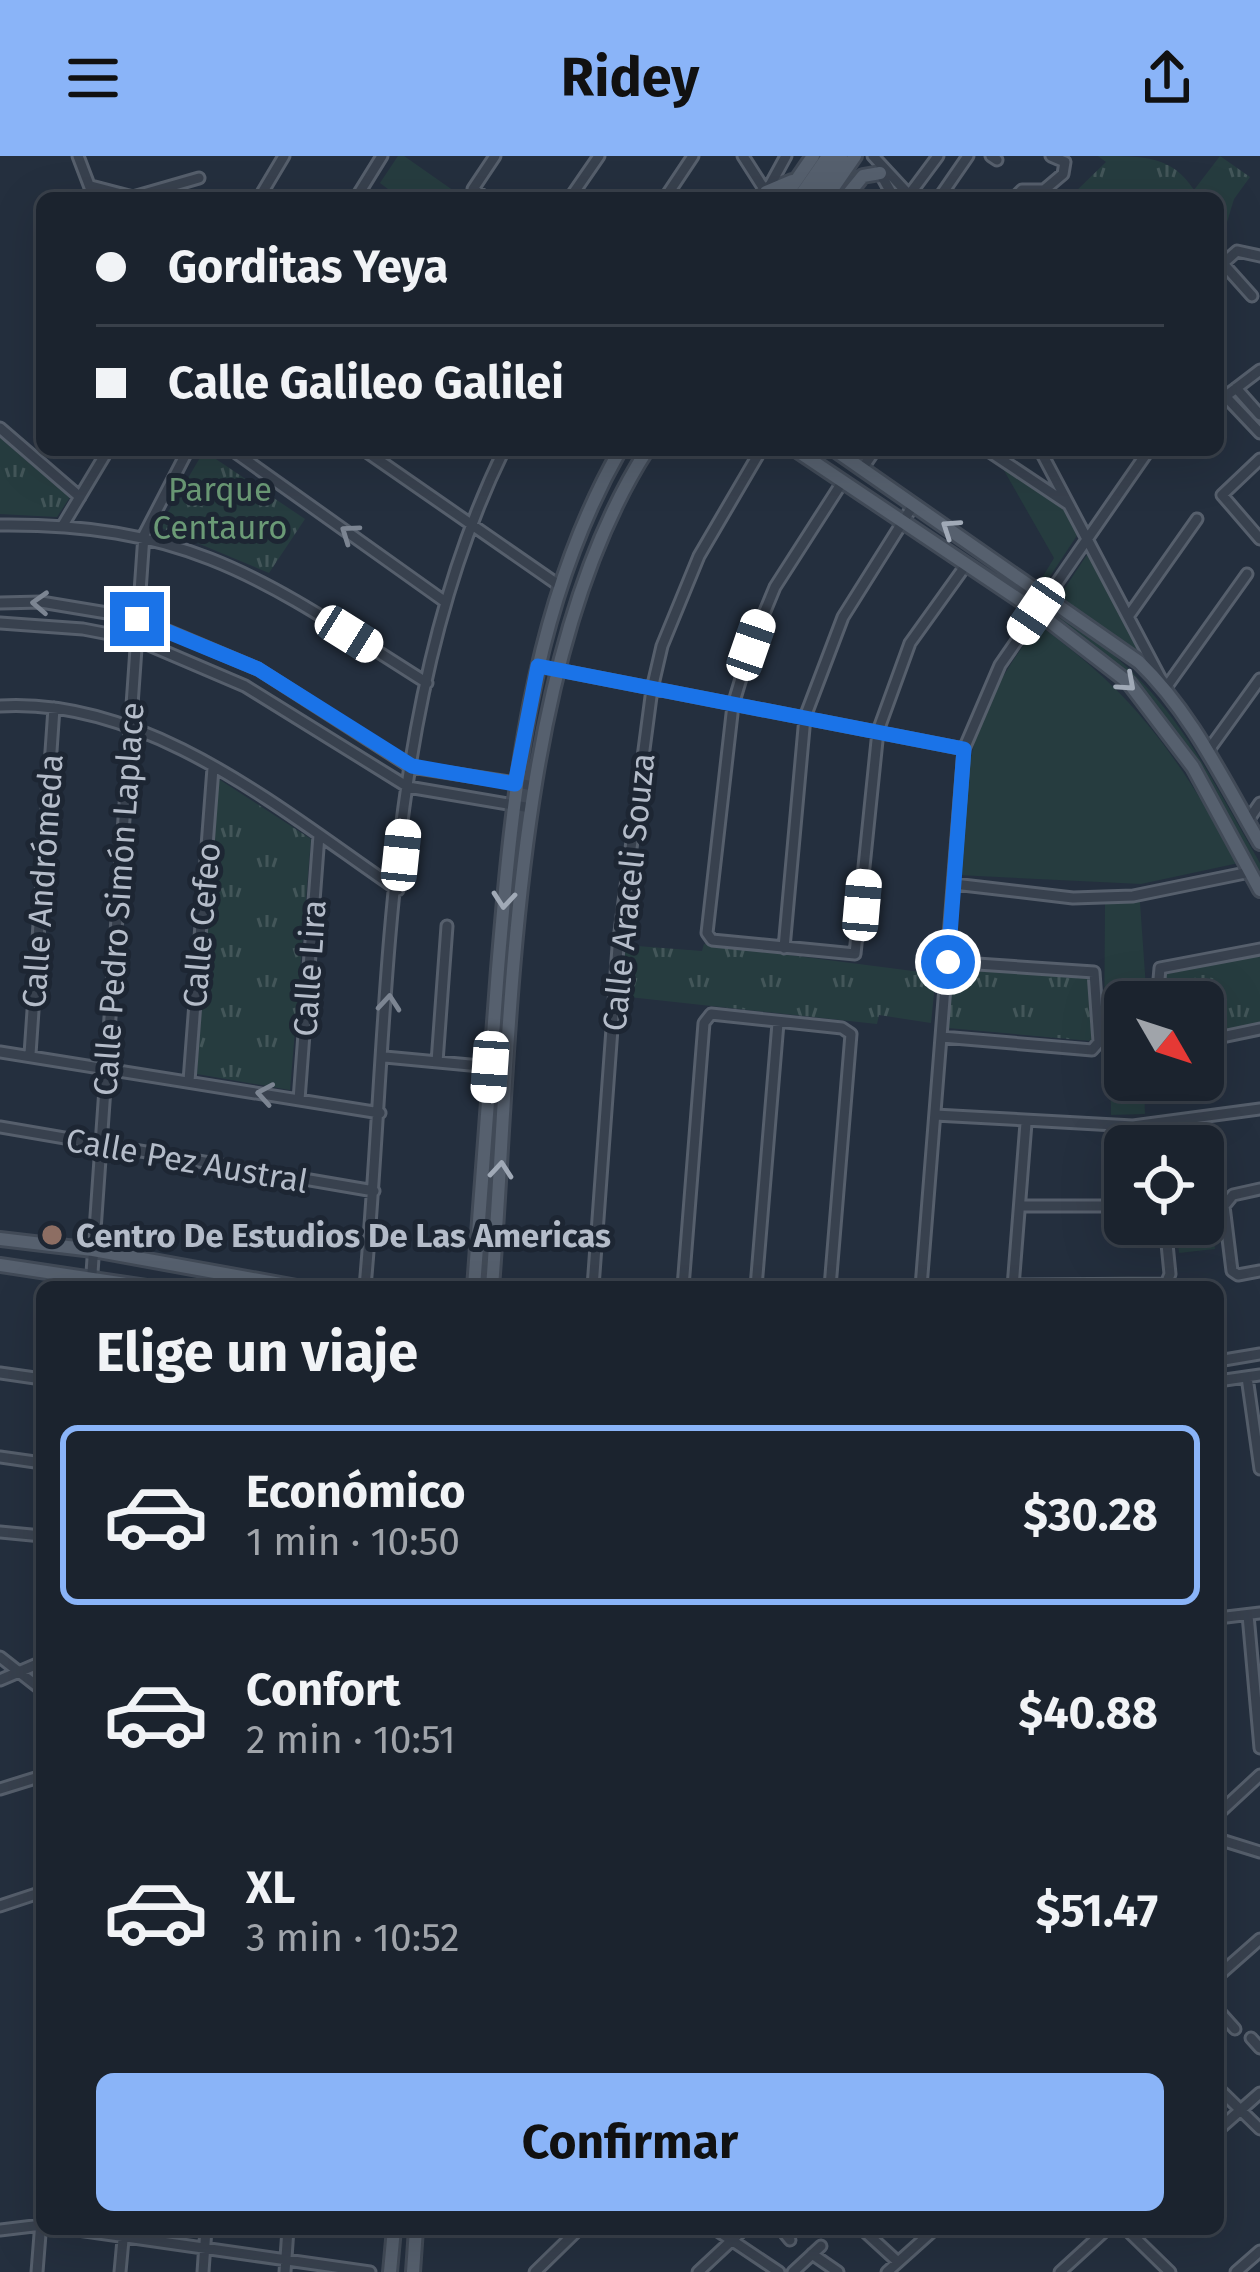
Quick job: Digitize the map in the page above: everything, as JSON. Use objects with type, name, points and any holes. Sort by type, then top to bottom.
[{"type":"main road","points":[[788,192],[813,156]]},
{"type":"main road","points":[[803,192],[828,156]]},
{"type":"main road","points":[[816,192],[841,156]]},
{"type":"main road","points":[[830,192],[855,156]]},
{"type":"main road","points":[[844,192],[855,156]]},
{"type":"main road","points":[[772,192],[802,172]]},
{"type":"main road","points":[[848,192],[863,176],[880,173]]},
{"type":"main road","points":[[474,1281],[515,784],[538,666],[560,586],[588,507],[617,456]]},
{"type":"main road","points":[[492,1281],[535,786],[559,670],[608,518],[644,456]]},
{"type":"main road","points":[[805,456],[1036,611],[1129,682],[1193,767],[1260,890]]},
{"type":"main road","points":[[844,456],[1110,638],[1165,687],[1260,843]]},
{"type":"main road","points":[[0,1239],[93,1250],[264,1281]]},
{"type":"main road","points":[[0,1264],[86,1281]]},
{"type":"main road","points":[[390,2272],[393,2235]]},
{"type":"main road","points":[[413,2272],[416,2235]]},
{"type":"street","points":[[78,156],[92,192]]},
{"type":"street","points":[[263,192],[284,156]]},
{"type":"street","points":[[360,192],[382,156]]},
{"type":"street","points":[[478,192],[473,189],[495,156]]},
{"type":"street","points":[[575,192],[599,156]]},
{"type":"street","points":[[669,192],[693,156]]},
{"type":"street","points":[[743,156],[762,192]]},
{"type":"street","points":[[766,192],[786,156]]},
{"type":"street","points":[[873,156],[891,192]]},
{"type":"street","points":[[873,156],[907,192]]},
{"type":"street","points":[[914,192],[938,156]]},
{"type":"street","points":[[943,192],[968,156]]},
{"type":"street","points":[[1020,192],[1044,190],[1066,171],[1064,161],[1051,156]]},
{"type":"street","points":[[150,192],[199,178]]},
{"type":"street","points":[[1224,260],[1237,251],[1260,256]]},
{"type":"street","points":[[1224,267],[1252,296]]},
{"type":"street","points":[[1224,397],[1260,370]]},
{"type":"street","points":[[1236,388],[1260,415]]},
{"type":"street","points":[[1224,401],[1260,434]]},
{"type":"street","points":[[0,428],[80,496]]},
{"type":"street","points":[[63,524],[104,456]]},
{"type":"street","name":"Calle Pedro Simón Laplace","points":[[91,1281],[144,536],[185,456]]},
{"type":"street","points":[[240,456],[444,601]]},
{"type":"street","points":[[372,456],[560,586]]},
{"type":"street","points":[[385,465],[391,456]]},
{"type":"street","points":[[366,1281],[408,787],[444,601],[470,524],[501,456]]},
{"type":"street","name":"Calle Araceli Souza","points":[[593,1281],[618,947],[652,688],[662,646],[699,556],[757,456]]},
{"type":"street","points":[[862,469],[871,456]]},
{"type":"street","points":[[997,456],[1072,507]]},
{"type":"street","points":[[1043,456],[1165,687],[1246,574]]},
{"type":"street","points":[[921,1281],[964,749],[990,681],[1140,456]]},
{"type":"street","points":[[1260,459],[1222,493],[1260,538]]},
{"type":"street","points":[[842,482],[760,616],[733,705],[707,933],[712,940],[855,954],[878,731],[910,643],[966,565]]},
{"type":"street","points":[[784,948],[805,717],[843,617],[914,504]]},
{"type":"street","points":[[1130,614],[1197,519]]},
{"type":"street","points":[[0,525],[63,524],[191,548],[270,585],[427,683]]},
{"type":"street","points":[[0,603],[41,602],[137,619],[258,669],[412,766],[535,786]]},
{"type":"street","points":[[0,623],[83,628],[135,639],[245,686],[408,787],[531,808]]},
{"type":"street","points":[[538,666],[964,749]]},
{"type":"street","points":[[1208,751],[1260,679]]},
{"type":"street","points":[[0,706],[54,708],[130,728],[213,768],[398,890]]},
{"type":"street","name":"Calle Andrómeda","points":[[30,1054],[54,708]]},
{"type":"street","name":"Calle Cefeo","points":[[189,1081],[213,768]]},
{"type":"street","points":[[1247,822],[1260,802]]},
{"type":"street","name":"Calle Lira","points":[[299,1100],[319,836]]},
{"type":"street","points":[[954,884],[1073,898],[1132,896],[1250,872]]},
{"type":"street","points":[[436,1062],[447,926]]},
{"type":"street","points":[[1157,981],[1158,970],[1260,949]]},
{"type":"street","points":[[942,1037],[1096,1047],[1094,972],[948,962]]},
{"type":"street","points":[[684,1281],[706,1017],[849,1031],[830,1281]]},
{"type":"street","points":[[756,1281],[778,1023]]},
{"type":"street","points":[[1224,1036],[1260,1028]]},
{"type":"street","points":[[0,1052],[380,1113]]},
{"type":"street","points":[[385,1057],[490,1067]]},
{"type":"street","points":[[935,1115],[1133,1126],[1260,1109]]},
{"type":"street","points":[[1013,1281],[1026,1123]]},
{"type":"street","name":"Calle Pez Austral","points":[[0,1127],[374,1191]]},
{"type":"street","points":[[1260,1189],[1226,1200],[1234,1274],[1260,1271]]},
{"type":"street","points":[[1020,1207],[1104,1206]]},
{"type":"street","points":[[1166,1245],[1169,1281]]},
{"type":"street","points":[[1224,1360],[1260,1354]]},
{"type":"street","points":[[1238,1359],[1260,1469]]},
{"type":"street","points":[[0,1372],[36,1378]]},
{"type":"street","points":[[1224,1380],[1260,1375]]},
{"type":"street","points":[[0,1457],[36,1462]]},
{"type":"street","points":[[0,1532],[36,1535]]},
{"type":"street","points":[[1224,1617],[1254,1614],[1260,1748]]},
{"type":"street","points":[[0,1657],[36,1685]]},
{"type":"street","points":[[0,1680],[36,1665]]},
{"type":"street","points":[[1224,1808],[1260,1774]]},
{"type":"street","points":[[0,1789],[36,1778]]},
{"type":"street","points":[[1224,1841],[1260,1852]]},
{"type":"street","points":[[0,1906],[36,1894]]},
{"type":"street","points":[[1224,1971],[1260,1939]]},
{"type":"street","points":[[1224,2017],[1235,2030]]},
{"type":"street","points":[[1251,2038],[1260,2048]]},
{"type":"street","points":[[1224,2126],[1260,2093]]},
{"type":"street","points":[[1224,2094],[1260,2129]]},
{"type":"street","points":[[0,2230],[36,2226]]},
{"type":"street","points":[[37,2272],[40,2235]]},
{"type":"street","points":[[120,2272],[124,2235]]},
{"type":"street","points":[[140,2235],[370,2272]]},
{"type":"street","points":[[203,2272],[206,2235]]},
{"type":"street","points":[[285,2272],[288,2235]]},
{"type":"street","points":[[535,2272],[573,2235]]},
{"type":"street","points":[[723,2235],[779,2272]]},
{"type":"street","points":[[698,2272],[738,2235]]},
{"type":"street","points":[[786,2235],[790,2240]]},
{"type":"street","points":[[869,2235],[898,2262]]},
{"type":"street","points":[[887,2272],[928,2235]]},
{"type":"street","points":[[1060,2272],[1100,2235]]},
{"type":"street","points":[[1132,2235],[1170,2272]]},
{"type":"street","points":[[793,2272],[816,2250],[838,2272]]},
{"type":"street","points":[[1236,2272],[1260,2251]]},
{"type":"green space","points":[[398,156],[404,156],[455,192],[392,192],[380,183]]},
{"type":"green space","points":[[1098,156],[1155,160],[1176,170],[1194,190],[1220,156],[1250,177],[1234,199],[1227,222],[1224,192],[1075,192],[1106,162]]},
{"type":"green space","points":[[0,438],[70,497],[57,517],[0,514]]},
{"type":"green space","name":"Parque Centauro","points":[[201,456],[211,456],[305,519],[269,573],[159,527]]},
{"type":"green space","points":[[1002,467],[1064,508],[1078,534],[1045,584],[1040,581],[1054,558]]},
{"type":"green space","points":[[1090,550],[1147,658],[1144,661],[1059,597]]},
{"type":"green space","points":[[1051,608],[1123,664],[1174,720],[1260,863],[1260,879],[1172,733],[1120,672],[1050,615]]},
{"type":"green space","points":[[1039,625],[1104,678],[1154,732],[1239,863],[1141,884],[957,875],[975,742],[997,687]]},
{"type":"green space","points":[[217,778],[311,839],[290,1090],[197,1074]]},
{"type":"green space","points":[[1105,902],[1140,902],[1146,981],[1104,981]]},
{"type":"green space","points":[[704,944],[936,974],[931,1023],[879,1015],[877,1024],[620,996],[624,945],[702,951]]},
{"type":"green space","points":[[1260,953],[1260,1025],[1224,1032],[1224,981],[1159,981],[1159,976]]},
{"type":"green space","points":[[953,970],[1092,974],[1091,1041],[948,1028]]},
{"type":"green space","points":[[1111,1101],[1145,1101],[1145,1114],[1111,1115]]},
{"type":"green space","points":[[1178,1245],[1215,1245],[1215,1249],[1179,1253]]},
{"type":"place","name":"Centro De Estudios De Las Americas","points":[[52,1235]]},
{"type":"route","points":[[137,619],[195,639],[258,669],[374,747],[444,776],[515,784],[538,666],[964,749],[948,962]]}]
